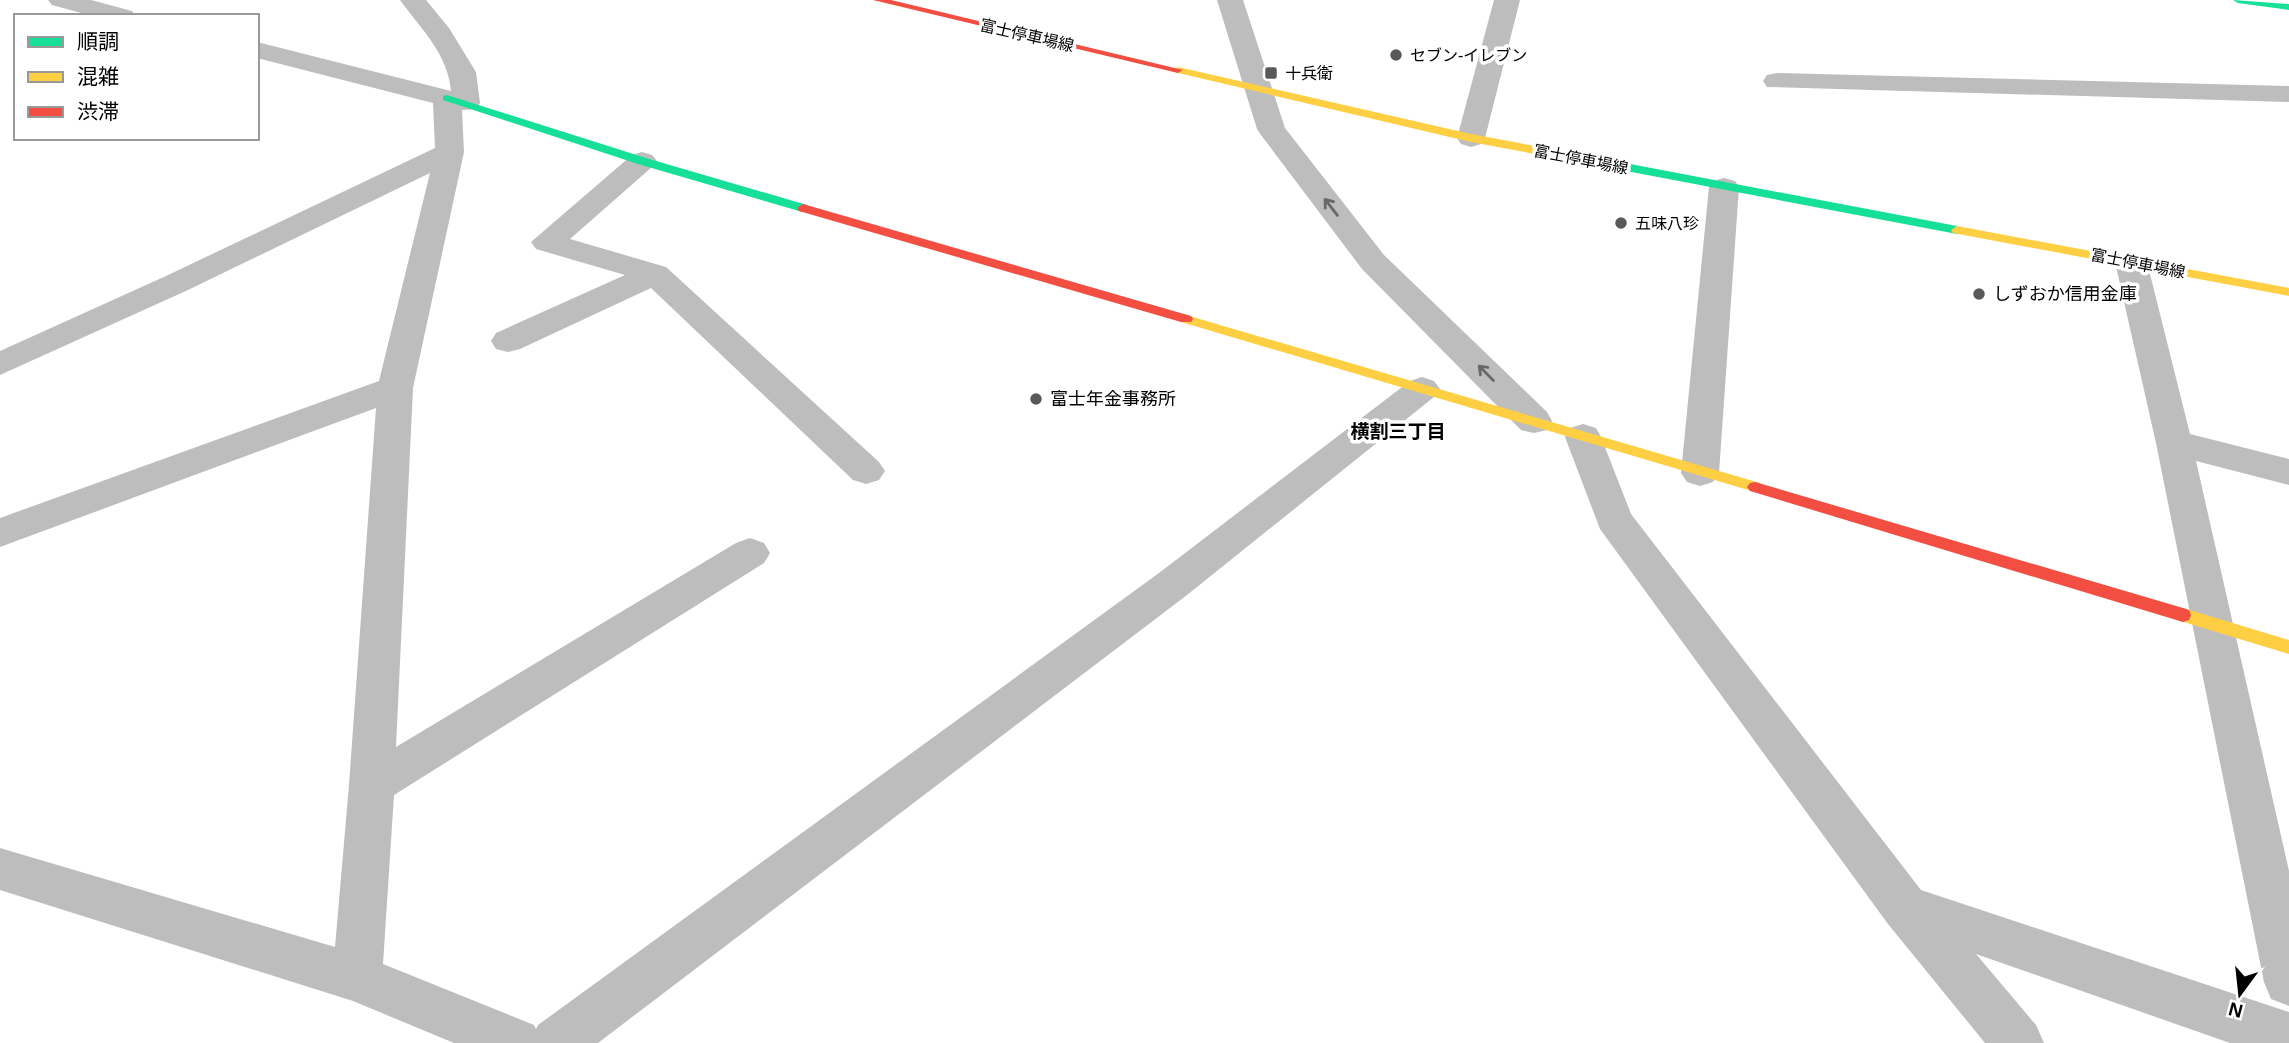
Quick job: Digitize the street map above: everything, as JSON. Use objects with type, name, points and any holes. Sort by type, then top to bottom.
[{"type":"street","points":[[61,0],[115,14]]},
{"type":"street","points":[[357,978],[372,785],[395,388],[450,152],[463,72],[440,33],[413,0]]},
{"type":"street","name":"富士停車場線","points":[[878,0],[1471,138],[2289,292]]},
{"type":"street","points":[[1230,0],[1256,89],[1271,129],[1373,262],[1534,421]]},
{"type":"street","points":[[1471,138],[1507,0]]},
{"type":"street","points":[[2238,0],[2289,7]]},
{"type":"street","points":[[259,51],[457,101],[642,161],[1534,421],[1700,473],[2289,647]]},
{"type":"street","points":[[1777,81],[2289,94]]},
{"type":"street","points":[[0,364],[177,284],[450,152]]},
{"type":"street","points":[[642,161],[547,242],[655,274],[866,471]]},
{"type":"street","points":[[1700,473],[1724,187]]},
{"type":"street","points":[[2131,262],[2174,443],[2289,982]]},
{"type":"street","points":[[508,341],[655,274]]},
{"type":"street","points":[[0,533],[395,388]]},
{"type":"street","points":[[556,1043],[1173,584],[1422,388]]},
{"type":"street","points":[[1583,437],[1614,519],[1905,908],[2018,1043]]},
{"type":"street","points":[[2174,443],[2289,472]]},
{"type":"street","points":[[372,785],[750,553]]},
{"type":"street","points":[[0,869],[357,978],[516,1043]]},
{"type":"street","points":[[1905,908],[2289,1038]]},
{"type":"traffic: fast","points":[[2238,0],[2289,7]]},
{"type":"traffic: fast","points":[[447,98],[642,161],[803,208]]},
{"type":"traffic: fast","points":[[1583,159],[1957,230]]},
{"type":"traffic: slow","points":[[1178,70],[1471,138],[1583,159]]},
{"type":"traffic: slow","points":[[1957,230],[2289,292]]},
{"type":"traffic: slow","points":[[1186,319],[1755,487]]},
{"type":"traffic: slow","points":[[2183,615],[2289,647]]},
{"type":"traffic: jam","points":[[878,0],[1178,70]]},
{"type":"traffic: jam","points":[[803,208],[1186,319]]},
{"type":"traffic: jam","points":[[1755,487],[2183,615]]},
{"type":"place","name":"セブン-イレブン","points":[[1396,55]]},
{"type":"place","name":"十兵衛","points":[[1271,73]]},
{"type":"place","name":"五味八珍","points":[[1621,223]]},
{"type":"place","name":"しずおか信用金庫","points":[[1979,294]]},
{"type":"place","name":"富士年金事務所","points":[[1036,399]]},
{"type":"district","name":"横割三丁目","points":[[1398,431]]}]
